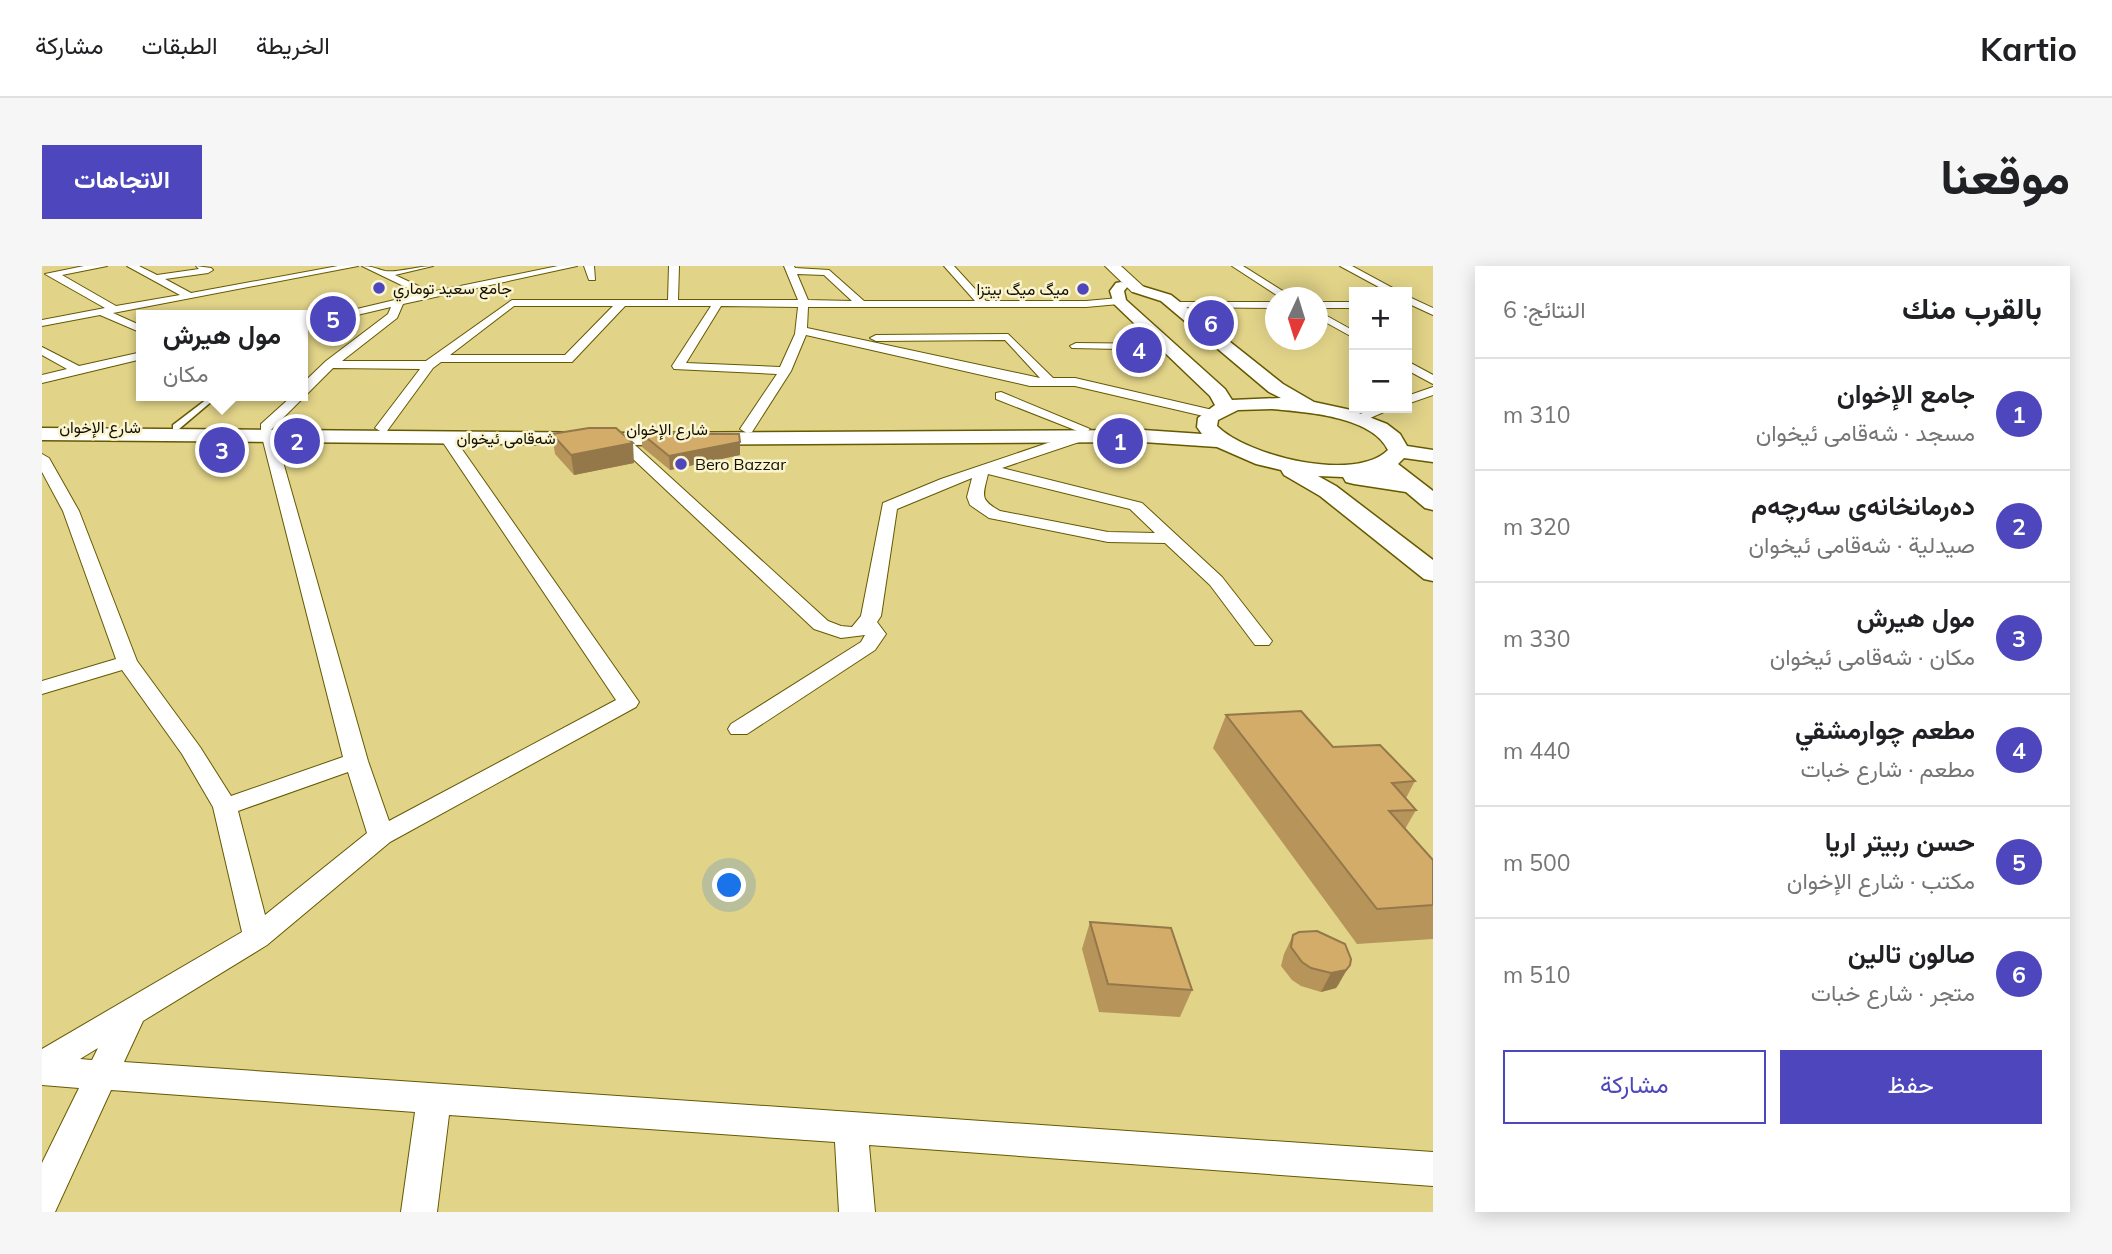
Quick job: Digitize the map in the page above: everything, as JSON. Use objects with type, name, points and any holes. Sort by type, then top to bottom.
[{"type":"main road","points":[[1098,266],[1126,292],[1158,294],[1282,391],[1320,409]]},
{"type":"main road","points":[[1112,266],[1126,292],[1167,347],[1215,390],[1245,398],[1264,399],[1282,391]]},
{"type":"main road","points":[[1215,390],[1215,415],[1210,432],[1245,453],[1277,462],[1341,470],[1374,467],[1394,456],[1433,456]]},
{"type":"main road","points":[[1180,433],[1215,415],[1272,403],[1320,409],[1356,419],[1392,438],[1394,456],[1410,486]]},
{"type":"main road","name":"شارع الإخوان","points":[[42,426],[176,427],[267,432],[382,428],[511,434],[747,429],[1083,432]]},
{"type":"main road","name":"شەقامی ئیخوان","points":[[42,435],[267,432],[447,438],[511,434],[620,439],[1083,432],[1180,433],[1221,441]]},
{"type":"main road","points":[[1277,462],[1325,489],[1433,573]]},
{"type":"main road","points":[[1325,489],[1329,483],[1353,477],[1391,481],[1410,486],[1433,503]]},
{"type":"street","points":[[42,276],[102,266]]},
{"type":"street","points":[[132,266],[188,295]]},
{"type":"street","points":[[156,278],[208,270],[201,266]]},
{"type":"street","points":[[42,323],[353,266]]},
{"type":"street","points":[[367,266],[430,295]]},
{"type":"street","points":[[388,274],[428,266]]},
{"type":"street","points":[[308,324],[572,266]]},
{"type":"street","points":[[589,266],[592,278]]},
{"type":"street","points":[[673,304],[674,266]]},
{"type":"street","points":[[949,266],[983,304]]},
{"type":"street","points":[[1237,266],[1271,287]]},
{"type":"street","points":[[1345,266],[1385,287]]},
{"type":"street","points":[[747,429],[785,371],[800,330],[803,303],[790,268],[826,272],[861,303]]},
{"type":"street","points":[[54,274],[115,310]]},
{"type":"street","points":[[382,428],[433,362],[507,304],[861,303],[895,309],[983,304],[1096,304],[1126,292]]},
{"type":"street","points":[[1412,302],[1433,312]]},
{"type":"street","points":[[308,387],[330,364],[393,316],[398,303]]},
{"type":"street","points":[[330,364],[568,359],[622,303]]},
{"type":"street","points":[[718,303],[678,366],[785,371]]},
{"type":"street","points":[[1175,305],[1265,305]]},
{"type":"street","points":[[1328,305],[1349,305]]},
{"type":"street","points":[[1412,305],[1433,305]]},
{"type":"street","points":[[101,312],[136,327]]},
{"type":"street","points":[[1328,320],[1349,332]]},
{"type":"street","points":[[800,330],[1030,382],[1075,382],[1215,415]]},
{"type":"street","points":[[830,338],[903,332],[1007,337],[1048,380]]},
{"type":"street","points":[[1076,346],[1167,347]]},
{"type":"street","points":[[42,350],[77,370]]},
{"type":"street","points":[[42,379],[136,356]]},
{"type":"street","points":[[42,386],[136,363]]},
{"type":"street","points":[[1412,368],[1433,380]]},
{"type":"street","points":[[1412,398],[1433,391]]},
{"type":"street","points":[[1001,396],[1083,432]]},
{"type":"street","points":[[295,401],[267,432],[356,761],[381,836]]},
{"type":"street","points":[[1356,419],[1372,413]]},
{"type":"street","points":[[620,439],[821,625],[833,631],[849,633],[862,630],[868,623],[889,506],[946,482],[984,471],[1083,432]]},
{"type":"street","points":[[42,1068],[257,937],[381,836],[628,702],[447,438]]},
{"type":"street","points":[[42,459],[71,511],[127,662],[192,752],[225,807],[257,937]]},
{"type":"street","points":[[984,471],[975,497],[978,505],[995,515],[1108,537],[1170,538]]},
{"type":"street","points":[[984,471],[1136,506],[1216,581],[1262,641]]},
{"type":"street","points":[[739,729],[868,646],[876,634],[868,623]]},
{"type":"street","points":[[42,688],[127,662]]},
{"type":"street","points":[[225,807],[356,761]]},
{"type":"street","points":[[42,1201],[132,1011]]},
{"type":"street","points":[[42,1068],[100,1075],[1433,1170]]},
{"type":"street","points":[[419,1212],[434,1098]]},
{"type":"street","points":[[851,1128],[857,1212]]},
{"type":"lane","points":[[176,427],[209,401]]},
{"type":"building","points":[[589,428],[616,428],[633,443],[571,455],[552,434]]},
{"type":"building","points":[[642,434],[739,434],[740,442],[669,456]]},
{"type":"building","points":[[1301,711],[1333,747],[1380,745],[1415,781],[1392,783],[1416,810],[1389,811],[1433,860],[1433,905],[1377,909],[1226,715]]},
{"type":"building","points":[[1090,922],[1171,928],[1192,990],[1108,984]]},
{"type":"building","points":[[1317,931],[1345,944],[1351,959],[1346,970],[1331,973],[1311,968],[1302,962],[1291,947],[1293,935]]},
{"type":"place","name":"جامع سعيد توماري","points":[[379,288]]},
{"type":"place","name":"ميگ ميگ بيتزا","points":[[1083,289]]},
{"type":"place","name":"حسن ربيتر اريا","points":[[333,319]]},
{"type":"place","name":"صالون تالين","points":[[1211,323]]},
{"type":"place","name":"مطعم چوارمشقي","points":[[1139,350]]},
{"type":"place","name":"دەرمانخانەی سەرچەم","points":[[297,441]]},
{"type":"place","name":"جامع الإخوان","points":[[1120,441]]},
{"type":"place","name":"مول هيرش","points":[[222,450]]},
{"type":"place","name":"Bero Bazzar","points":[[681,464]]}]
